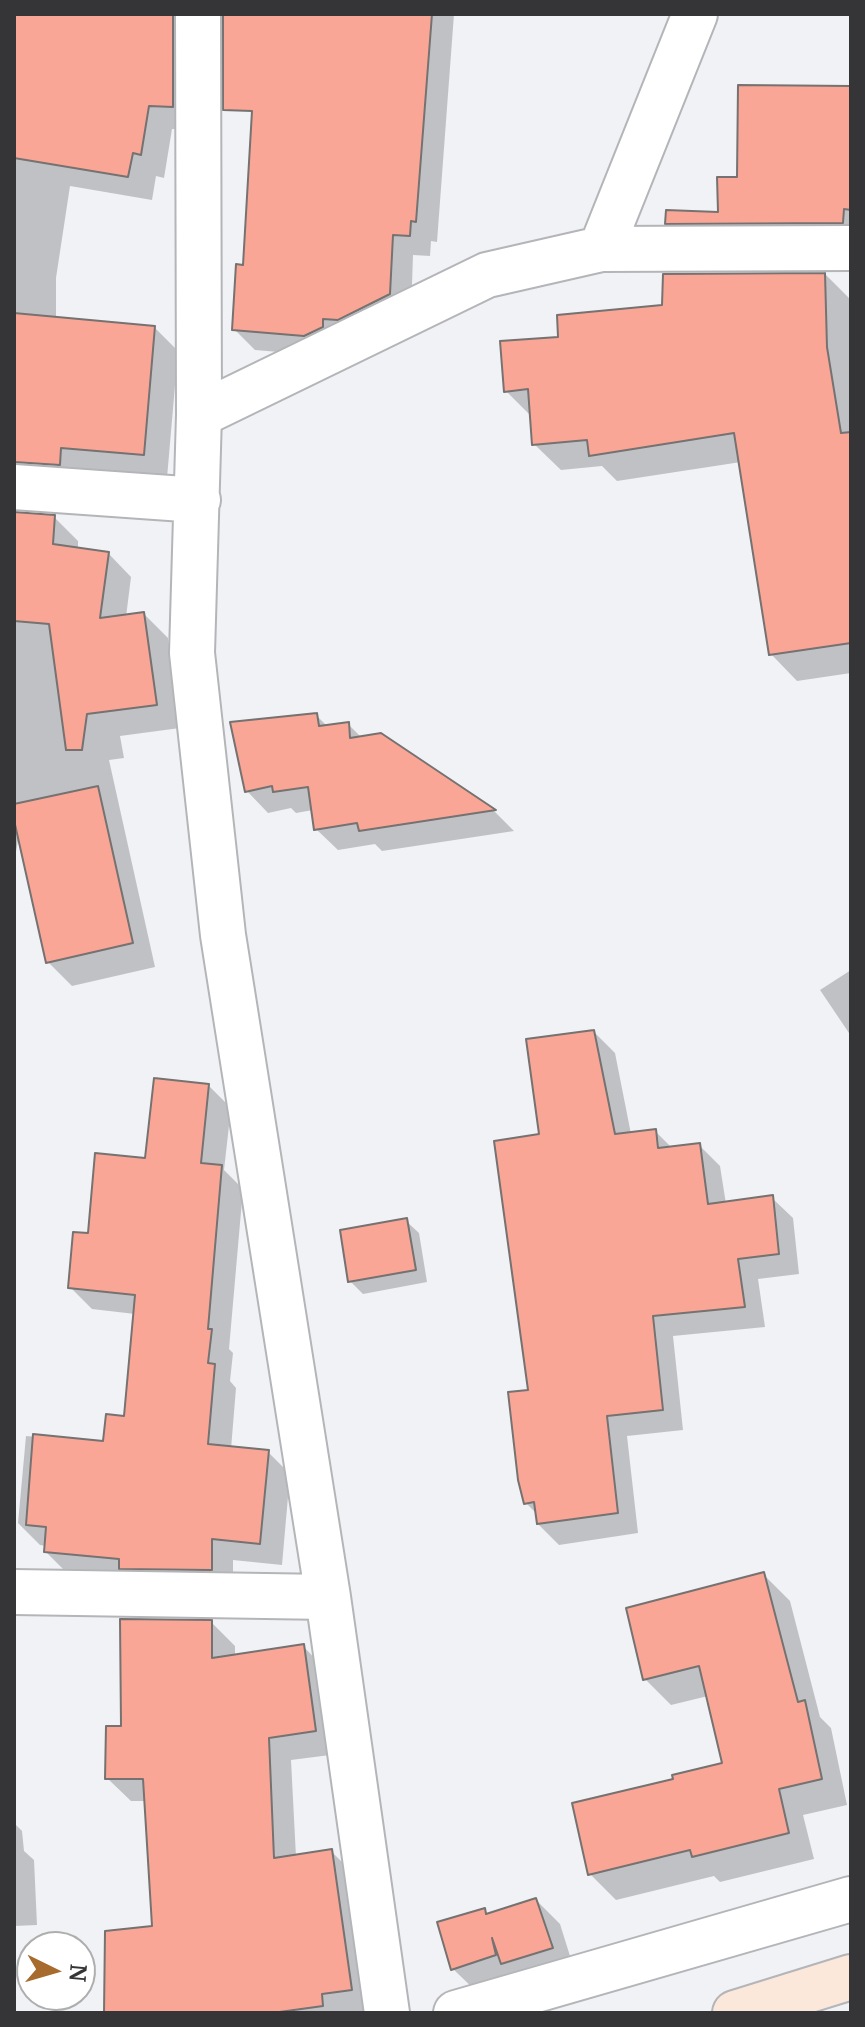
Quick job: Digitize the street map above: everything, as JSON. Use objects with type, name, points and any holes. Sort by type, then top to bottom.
[{"type":"street","points":[[198,14],[199,415],[192,653],[223,935],[328,1597],[387,2013]]},
{"type":"street","points":[[601,249],[695,14]]},
{"type":"street","points":[[199,415],[487,275],[601,249],[851,248]]},
{"type":"street","points":[[14,487],[198,500]]},
{"type":"street","points":[[14,1592],[328,1597]]},
{"type":"street","points":[[456,2013],[851,1899]]},
{"type":"street","points":[[735,2013],[851,1977]]},
{"type":"building","points":[[14,14],[173,14],[173,107],[149,106],[141,155],[133,153],[128,177],[14,158]]},
{"type":"building","points":[[223,14],[432,14],[416,222],[411,221],[410,236],[393,235],[390,294],[338,320],[323,319],[323,327],[304,336],[232,330],[236,264],[243,265],[252,111],[223,110]]},
{"type":"building","points":[[738,85],[851,86],[851,210],[844,209],[843,223],[665,224],[666,210],[718,212],[717,177],[737,177]]},
{"type":"building","points":[[825,273],[827,347],[841,433],[851,432],[851,643],[769,655],[734,433],[589,456],[587,440],[532,445],[528,389],[504,392],[500,341],[558,337],[557,315],[662,305],[663,274]]},
{"type":"building","points":[[14,313],[155,326],[144,455],[61,448],[60,465],[14,462]]},
{"type":"building","points":[[14,512],[55,515],[53,544],[109,552],[100,618],[144,612],[157,705],[87,714],[82,750],[66,750],[49,624],[14,621]]},
{"type":"building","points":[[317,713],[319,726],[349,722],[350,738],[381,733],[496,810],[359,831],[357,823],[314,830],[308,787],[273,792],[272,786],[245,792],[230,722]]},
{"type":"building","points":[[98,786],[133,943],[46,963],[14,820],[14,804]]},
{"type":"building","points":[[594,1030],[615,1134],[656,1129],[658,1148],[700,1143],[708,1204],[773,1195],[779,1254],[738,1259],[745,1307],[653,1316],[663,1410],[607,1416],[618,1513],[537,1524],[534,1502],[524,1504],[518,1480],[508,1392],[528,1390],[494,1141],[539,1134],[526,1039]]},
{"type":"building","points":[[154,1078],[209,1084],[201,1163],[222,1165],[208,1329],[212,1329],[208,1363],[215,1364],[208,1444],[269,1450],[260,1544],[212,1539],[212,1570],[119,1569],[119,1559],[44,1552],[46,1527],[26,1525],[33,1434],[103,1441],[106,1414],[124,1416],[135,1295],[68,1288],[73,1232],[88,1233],[95,1153],[145,1158]]},
{"type":"building","points":[[407,1218],[416,1270],[348,1282],[340,1230]]},
{"type":"building","points":[[764,1572],[798,1702],[805,1700],[822,1779],[779,1789],[789,1833],[692,1857],[690,1850],[588,1875],[572,1803],[673,1779],[672,1775],[722,1763],[699,1666],[643,1680],[626,1608]]},
{"type":"building","points":[[120,1619],[212,1620],[212,1658],[304,1644],[316,1731],[269,1738],[274,1858],[332,1849],[352,1990],[322,1994],[323,2006],[272,2013],[104,2013],[105,1931],[152,1926],[143,1779],[105,1779],[106,1726],[121,1726]]},
{"type":"building","points":[[536,1898],[553,1948],[501,1964],[492,1938],[496,1955],[451,1970],[437,1922],[485,1908],[486,1914]]}]
